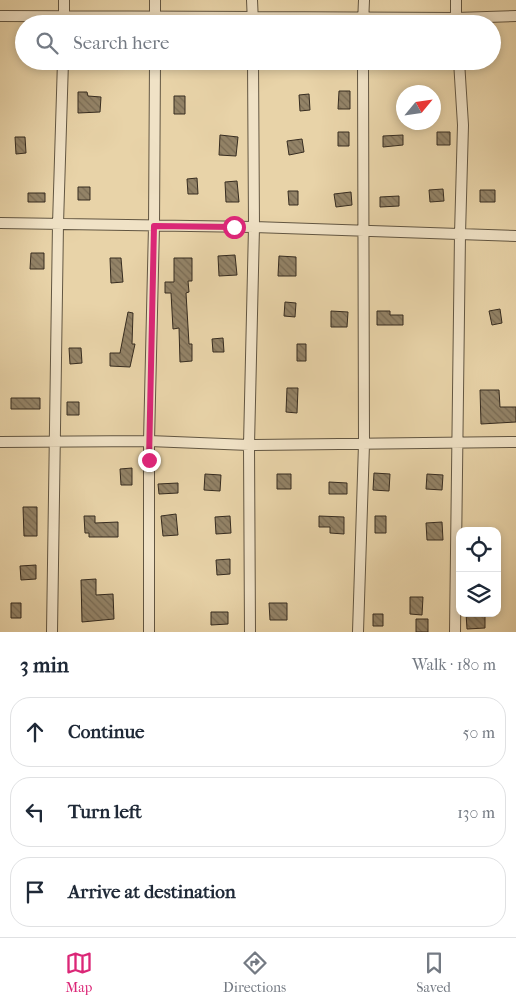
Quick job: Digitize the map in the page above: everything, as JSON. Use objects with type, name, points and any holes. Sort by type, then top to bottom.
[{"type":"street","points":[[64,0],[64,15]]},
{"type":"street","points":[[155,0],[155,15]]},
{"type":"street","points":[[252,0],[252,15]]},
{"type":"street","points":[[363,15],[364,0]]},
{"type":"street","points":[[456,0],[456,15]]},
{"type":"street","points":[[0,16],[15,17]]},
{"type":"street","points":[[501,17],[516,16]]},
{"type":"street","points":[[52,632],[58,224],[63,70]]},
{"type":"street","points":[[149,632],[149,441],[154,226],[154,70]]},
{"type":"street","points":[[250,632],[250,444],[254,227],[253,70]]},
{"type":"street","points":[[358,632],[364,444],[363,70]]},
{"type":"street","points":[[455,632],[463,125],[460,70]]},
{"type":"street","points":[[0,223],[254,227],[516,236]]},
{"type":"street","points":[[0,442],[149,441],[250,444],[516,442]]},
{"type":"building","points":[[339,91],[350,91],[350,109],[338,109]]},
{"type":"building","points":[[78,92],[87,92],[88,96],[101,97],[100,112],[78,113]]},
{"type":"building","points":[[309,94],[310,110],[300,111],[299,95]]},
{"type":"building","points":[[174,96],[185,96],[185,114],[174,114]]},
{"type":"building","points":[[338,132],[349,132],[349,146],[338,146]]},
{"type":"building","points":[[437,132],[450,132],[450,145],[437,145]]},
{"type":"building","points":[[220,135],[238,137],[236,156],[219,155]]},
{"type":"building","points":[[403,135],[403,145],[383,147],[383,136]]},
{"type":"building","points":[[15,137],[25,137],[26,153],[16,154]]},
{"type":"building","points":[[302,139],[304,152],[289,155],[287,141]]},
{"type":"building","points":[[197,178],[198,194],[188,194],[187,179]]},
{"type":"building","points":[[237,181],[239,202],[226,202],[225,182]]},
{"type":"building","points":[[78,187],[90,187],[90,200],[78,200]]},
{"type":"building","points":[[443,189],[444,201],[430,202],[429,190]]},
{"type":"building","points":[[480,190],[495,190],[495,202],[480,202]]},
{"type":"building","points":[[288,191],[298,191],[298,205],[289,205]]},
{"type":"building","points":[[351,192],[352,205],[336,207],[334,194]]},
{"type":"building","points":[[28,193],[45,193],[45,202],[28,202]]},
{"type":"building","points":[[399,196],[399,206],[380,207],[380,197]]},
{"type":"building","points":[[31,253],[44,253],[44,269],[30,269]]},
{"type":"building","points":[[235,255],[237,275],[219,276],[218,256]]},
{"type":"building","points":[[279,256],[296,257],[296,276],[278,276]]},
{"type":"building","points":[[110,258],[121,258],[123,282],[111,283]]},
{"type":"building","points":[[174,258],[192,258],[192,281],[188,281],[189,292],[186,293],[192,361],[180,362],[179,328],[173,329],[171,293],[165,293],[165,282],[174,282]]},
{"type":"building","points":[[285,302],[296,303],[295,317],[284,316]]},
{"type":"building","points":[[500,309],[502,323],[492,325],[489,311]]},
{"type":"building","points":[[331,311],[348,312],[347,327],[331,327]]},
{"type":"building","points":[[377,311],[390,311],[390,315],[403,315],[403,325],[377,325]]},
{"type":"building","points":[[128,312],[133,313],[132,344],[135,344],[130,367],[110,366],[110,353],[120,353]]},
{"type":"building","points":[[223,338],[224,352],[213,352],[212,339]]},
{"type":"building","points":[[297,344],[306,344],[306,361],[297,361]]},
{"type":"building","points":[[69,348],[81,348],[82,363],[70,364]]},
{"type":"building","points":[[287,388],[298,388],[297,413],[286,412]]},
{"type":"building","points":[[480,390],[499,390],[500,407],[516,407],[516,422],[481,424]]},
{"type":"building","points":[[11,398],[40,398],[40,409],[11,409]]},
{"type":"building","points":[[67,402],[79,402],[79,415],[67,415]]},
{"type":"building","points":[[132,468],[132,485],[121,485],[120,469]]},
{"type":"building","points":[[374,473],[390,474],[389,491],[373,490]]},
{"type":"building","points":[[205,474],[221,475],[220,491],[204,490]]},
{"type":"building","points":[[277,474],[291,474],[291,489],[277,489]]},
{"type":"building","points":[[427,474],[443,475],[442,490],[426,489]]},
{"type":"building","points":[[329,482],[347,483],[347,494],[329,494]]},
{"type":"building","points":[[178,483],[178,493],[159,494],[158,484]]},
{"type":"building","points":[[23,507],[37,507],[37,536],[24,536]]},
{"type":"building","points":[[176,514],[178,535],[163,536],[161,516]]},
{"type":"building","points":[[84,516],[95,516],[95,523],[118,522],[118,537],[89,537],[89,533],[85,533]]},
{"type":"building","points":[[230,516],[231,533],[216,534],[215,517]]},
{"type":"building","points":[[319,516],[344,517],[344,534],[330,533],[330,527],[319,527]]},
{"type":"building","points":[[375,516],[386,516],[386,533],[375,533]]},
{"type":"building","points":[[442,522],[443,540],[427,540],[426,523]]},
{"type":"building","points":[[230,559],[230,574],[217,575],[216,560]]},
{"type":"building","points":[[36,565],[36,579],[21,580],[20,566]]},
{"type":"building","points":[[96,579],[96,595],[113,594],[114,619],[82,622],[81,580]]},
{"type":"building","points":[[410,597],[423,597],[422,615],[410,614]]},
{"type":"building","points":[[11,603],[21,603],[21,618],[11,618]]},
{"type":"building","points":[[269,603],[287,603],[287,620],[270,620]]},
{"type":"building","points":[[211,612],[228,612],[228,624],[211,625]]},
{"type":"building","points":[[373,614],[383,614],[383,626],[373,626]]},
{"type":"building","points":[[466,617],[485,617],[485,628],[467,629]]},
{"type":"building","points":[[416,619],[428,619],[428,632],[416,632]]},
{"type":"route","points":[[149,460],[154,226],[234,227]]}]
